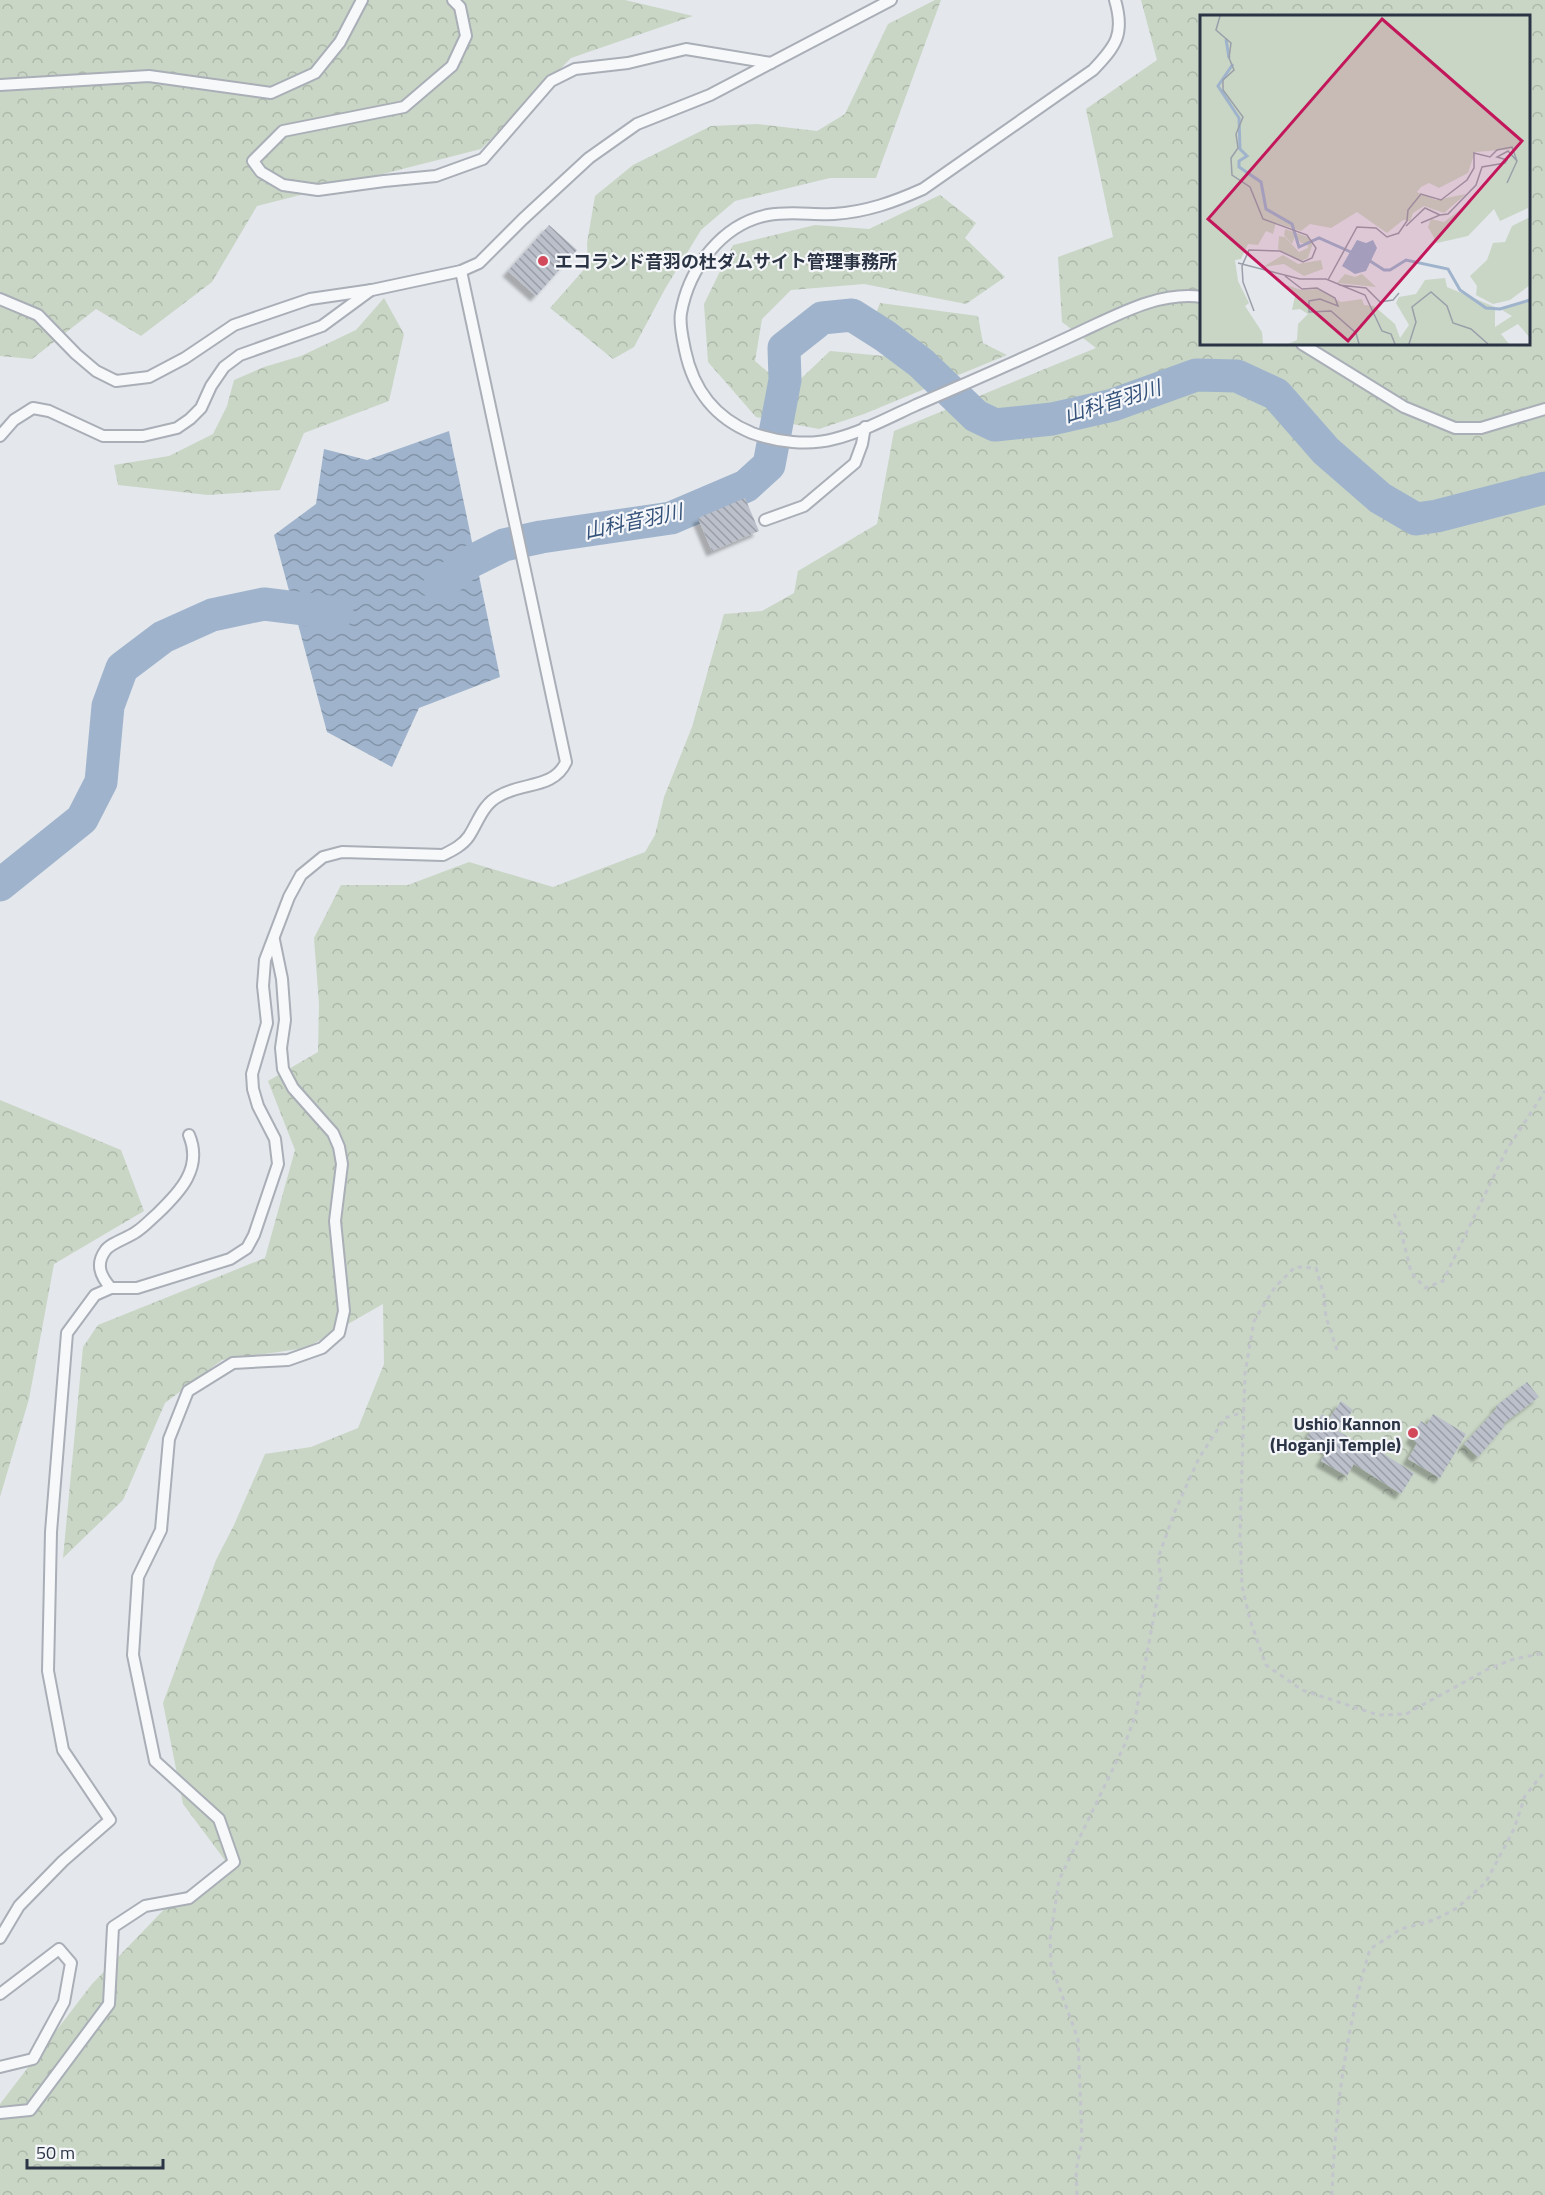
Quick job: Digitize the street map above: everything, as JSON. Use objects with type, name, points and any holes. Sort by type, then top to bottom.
[{"type":"lane","points":[[0,85],[149,76],[271,93],[315,73],[340,42],[362,0]]},
{"type":"lane","points":[[453,0],[460,7],[466,36],[452,66],[404,107],[283,131],[253,161],[261,172],[283,185],[318,190],[436,176],[483,159],[551,81],[575,69],[628,63],[686,49],[771,63]]},
{"type":"lane","points":[[1115,0],[1120,28],[1111,51],[1093,69],[923,189],[892,203],[862,211],[835,214],[771,214],[753,219],[735,228],[712,248],[692,280],[680,315],[692,379],[710,404],[734,426],[766,438],[798,443],[834,440],[996,371],[1141,305],[1168,298],[1200,297]]},
{"type":"lane","points":[[0,299],[38,315],[96,371],[116,381],[149,377],[185,358],[234,325],[310,299],[372,290],[461,271],[479,263],[590,158],[638,124],[710,95],[890,1]]},
{"type":"lane","points":[[0,1938],[19,1906],[63,1861],[110,1820],[63,1750],[48,1671],[51,1532],[67,1333],[94,1295],[111,1288],[137,1288],[230,1259],[247,1248],[254,1235],[278,1164],[275,1139],[258,1106],[252,1074],[267,1023],[263,986],[265,960],[289,897],[301,875],[323,857],[351,852],[443,855],[468,838],[479,816],[489,803],[500,795],[553,778],[562,772],[567,762],[461,271]]},
{"type":"lane","points":[[0,436],[14,420],[33,408],[49,411],[103,436],[143,436],[177,428],[201,408],[211,386],[224,367],[240,355],[322,326],[372,290]]},
{"type":"lane","points":[[1304,345],[1404,407],[1455,428],[1481,428],[1545,409]]},
{"type":"lane","points":[[765,520],[804,506],[855,463],[865,427]]},
{"type":"lane","points":[[0,2113],[30,2110],[109,2004],[113,1927],[145,1906],[189,1898],[234,1862],[219,1819],[155,1761],[133,1655],[138,1577],[161,1530],[169,1439],[188,1391],[233,1363],[288,1360],[322,1348],[339,1333],[344,1311],[335,1221],[342,1164],[339,1147],[333,1133],[293,1088],[283,1070],[281,1048],[285,1020],[282,979],[274,940]]},
{"type":"lane","points":[[111,1288],[101,1277],[100,1263],[106,1249],[139,1231],[171,1201],[188,1179],[194,1147],[189,1135]]},
{"type":"lane","points":[[0,1994],[59,1949],[71,1963],[64,2002],[33,2059],[0,2067]]},
{"type":"path","points":[[1394,1214],[1399,1223],[1411,1272],[1425,1288],[1443,1281],[1506,1151],[1545,1091]]},
{"type":"path","points":[[1337,1350],[1326,1317],[1324,1296],[1316,1268],[1295,1268],[1275,1287],[1254,1321],[1245,1373],[1240,1533],[1242,1586],[1250,1620],[1266,1665],[1302,1690],[1378,1715],[1406,1714],[1488,1669],[1514,1659],[1545,1653]]},
{"type":"path","points":[[1077,2195],[1076,2171],[1082,2141],[1078,2039],[1051,1965],[1050,1939],[1059,1880],[1125,1744],[1136,1713],[1161,1578],[1158,1558],[1175,1510],[1199,1458],[1225,1418],[1244,1412]]},
{"type":"path","points":[[1332,2195],[1334,2140],[1346,2049],[1357,1993],[1370,1949],[1401,1929],[1434,1920],[1457,1908],[1486,1882],[1514,1829],[1525,1796],[1545,1771]]},
{"type":"green space","points":[[0,0],[625,0],[693,16],[571,58],[481,149],[257,206],[212,282],[141,336],[96,309],[32,359],[0,356]]},
{"type":"green space","points":[[935,0],[941,0],[876,178],[830,178],[735,201],[701,230],[665,289],[634,347],[613,359],[550,308],[588,265],[587,243],[595,196],[633,165],[711,126],[757,124],[817,131],[845,114],[888,24]]},
{"type":"green space","points":[[1141,0],[1545,0],[1545,2195],[0,2195],[0,2104],[92,1984],[179,1894],[233,1871],[183,1804],[163,1703],[216,1560],[265,1454],[311,1447],[358,1428],[384,1364],[383,1304],[306,1348],[222,1360],[165,1403],[123,1500],[63,1558],[83,1347],[98,1325],[265,1258],[295,1150],[268,1081],[318,1052],[319,1004],[314,938],[341,885],[408,885],[469,862],[553,887],[645,852],[655,835],[664,797],[692,727],[724,614],[762,611],[794,593],[798,571],[877,524],[894,431],[1096,348],[1062,322],[1058,257],[1113,237],[1086,109],[1157,60]]},
{"type":"green space","points":[[940,195],[976,223],[965,238],[1005,277],[966,304],[864,284],[791,290],[762,319],[755,361],[789,390],[830,351],[884,356],[910,366],[913,347],[874,319],[880,303],[978,316],[983,343],[1007,355],[864,414],[819,429],[756,417],[708,362],[704,304],[733,245],[815,225],[869,229]]},
{"type":"green space","points":[[384,298],[404,334],[389,401],[304,433],[280,490],[208,495],[118,485],[114,465],[169,456],[213,434],[227,406],[234,380],[264,367],[301,356],[356,330]]},
{"type":"green space","points":[[0,1100],[121,1150],[144,1211],[54,1264],[29,1399],[0,1497]]},
{"type":"water","points":[[449,431],[500,677],[419,708],[392,767],[327,732],[274,535],[316,504],[324,449],[367,460]]},
{"type":"building","name":"エコランド音羽の杜ダムサイト管理事務所","points":[[549,225],[577,250],[536,296],[508,271]]},
{"type":"building","points":[[745,498],[759,531],[712,551],[698,518]]},
{"type":"building","points":[[1527,1382],[1539,1397],[1503,1424],[1505,1426],[1478,1457],[1464,1444],[1497,1408],[1496,1406]]},
{"type":"building","points":[[1341,1401],[1353,1410],[1338,1431],[1374,1452],[1376,1449],[1414,1473],[1401,1494],[1354,1464],[1347,1476],[1321,1461],[1328,1450],[1307,1437],[1322,1414],[1329,1419]]},
{"type":"building","points":[[1433,1414],[1466,1434],[1440,1478],[1408,1459],[1417,1443],[1411,1438],[1421,1421],[1427,1425]]},
{"type":"waterway","name":"山科音羽川","points":[[439,587],[466,564],[504,545],[541,537],[671,518],[746,486],[769,465],[785,380],[784,348],[822,318],[852,315],[921,363],[976,416],[995,425],[1052,419],[1113,405],[1196,375],[1237,376],[1276,394],[1326,451],[1380,498],[1416,519],[1437,516],[1545,488]]},
{"type":"waterway","name":"山科音羽川","points":[[0,885],[82,819],[101,782],[108,706],[122,668],[163,637],[212,615],[264,604],[337,613]]},
{"type":"place","name":"エコランド音羽の杜ダムサイト管理事務所","points":[[543,261]]},
{"type":"place","name":"Ushio Kannon (Hoganji Temple)","points":[[1413,1433]]}]
